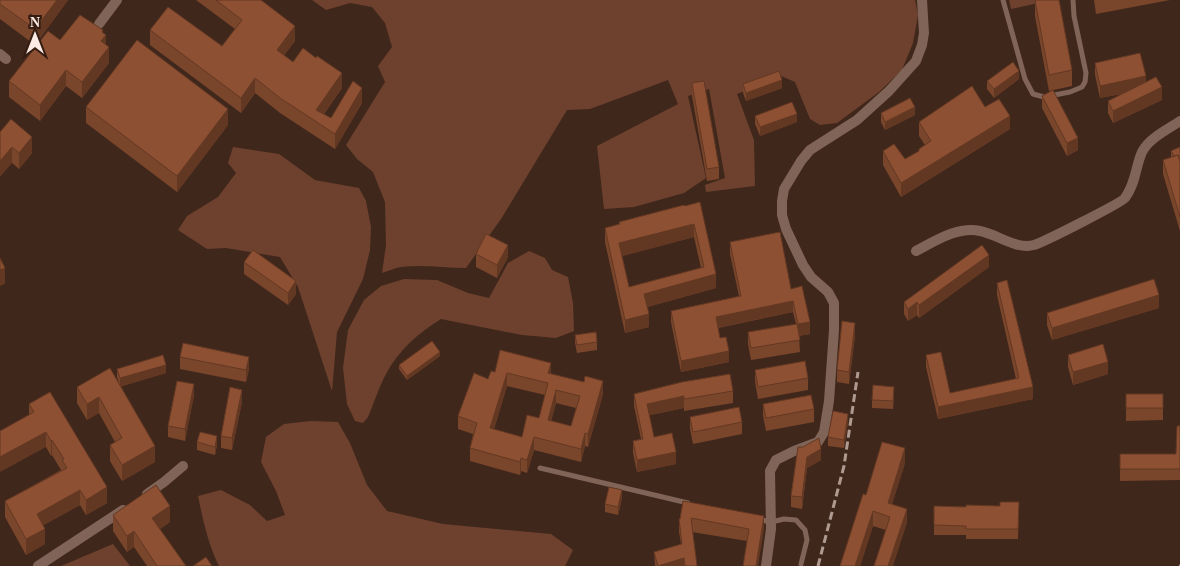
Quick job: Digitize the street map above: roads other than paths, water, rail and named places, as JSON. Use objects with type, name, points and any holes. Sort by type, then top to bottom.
[{"type":"street","points":[[99,24],[117,0]]},
{"type":"street","points":[[766,566],[771,522],[770,471],[776,460],[818,442],[824,432],[829,401],[834,330],[834,304],[828,292],[811,277],[803,265],[786,229],[782,215],[784,189],[810,150],[857,120],[890,91],[916,62],[924,33],[922,0]]},
{"type":"street","points":[[916,251],[936,240],[961,230],[980,230],[1020,245],[1033,245],[1095,215],[1124,200],[1134,182],[1142,153],[1149,143],[1180,121]]},
{"type":"street","points":[[38,566],[137,501],[183,466]]},
{"type":"lane","points":[[1002,0],[1025,80],[1033,94],[1044,97],[1070,92],[1082,87],[1085,82],[1086,73],[1074,16],[1073,0]]},
{"type":"lane","points":[[540,468],[690,503]]},
{"type":"lane","points":[[753,518],[771,522],[784,519],[796,520],[805,530],[807,540],[801,564]]},
{"type":"railway","points":[[818,566],[844,466],[858,372]]}]
